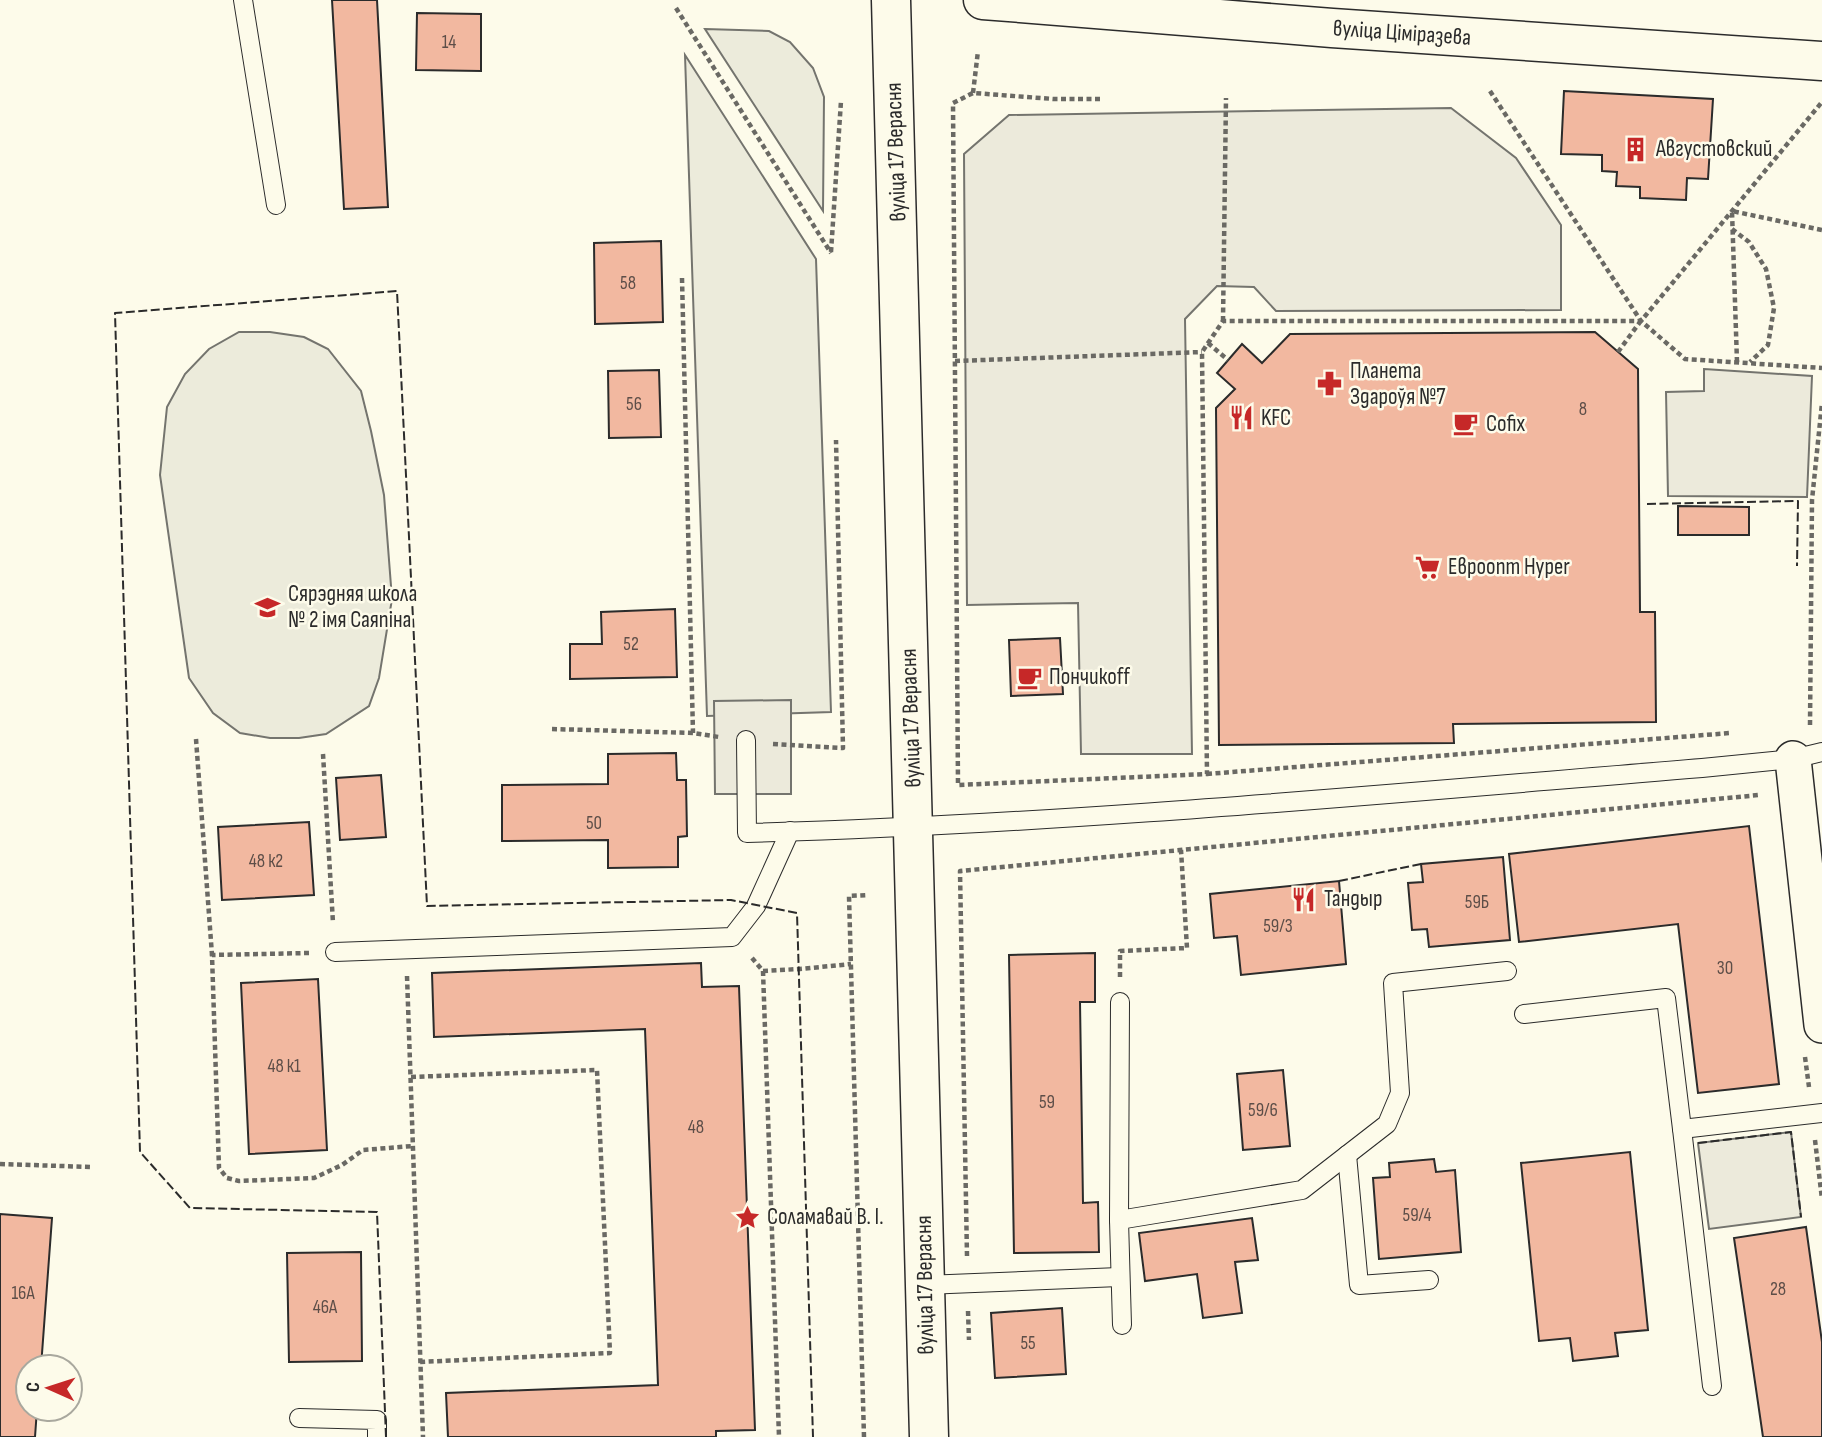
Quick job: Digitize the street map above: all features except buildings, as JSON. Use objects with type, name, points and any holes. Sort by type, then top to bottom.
[{"type":"street","name":"вуліца 17 Верасня","points":[[891,0],[929,1437]]},
{"type":"street","name":"вуліца Ціміразева","points":[[983,0],[1332,28],[1822,61]]},
{"type":"street","points":[[1803,767],[1822,1026]]},
{"type":"lane","points":[[243,0],[276,205]]},
{"type":"lane","points":[[746,740],[747,833],[1129,815],[1803,767]]},
{"type":"lane","points":[[335,952],[732,937],[756,906],[790,831]]},
{"type":"lane","points":[[1119,1220],[1302,1190],[1387,1124],[1400,1093],[1393,983],[1507,971]]},
{"type":"lane","points":[[1524,1014],[1666,998],[1712,1386]]},
{"type":"lane","points":[[1120,1002],[1119,1276],[1122,1325]]},
{"type":"lane","points":[[1682,1129],[1822,1113]]},
{"type":"lane","points":[[1347,1155],[1359,1285],[1429,1280]]},
{"type":"lane","points":[[925,1286],[1119,1276]]},
{"type":"lane","points":[[299,1419],[377,1420],[377,1437]]},
{"type":"path","points":[[676,8],[831,253],[841,101]]},
{"type":"path","points":[[973,93],[978,51]]},
{"type":"path","points":[[1490,90],[1641,321],[1685,359],[1822,368]]},
{"type":"path","points":[[1100,99],[1054,100],[973,93],[953,103],[958,785],[1207,774],[1702,735]]},
{"type":"path","points":[[1207,774],[1202,352],[1223,321],[1226,98]]},
{"type":"path","points":[[1618,352],[1822,102]]},
{"type":"path","points":[[1732,211],[1737,362]]},
{"type":"path","points":[[1732,211],[1822,230]]},
{"type":"path","points":[[1732,229],[1749,242],[1766,269],[1774,308],[1768,345],[1750,363]]},
{"type":"path","points":[[552,729],[693,733],[682,278]]},
{"type":"path","points":[[1223,321],[1641,321]]},
{"type":"path","points":[[1208,343],[1228,359]]},
{"type":"path","points":[[955,361],[1202,352]]},
{"type":"path","points":[[1811,729],[1812,500],[1822,402]]},
{"type":"path","points":[[836,440],[843,748]]},
{"type":"path","points":[[196,739],[212,955],[219,1168],[227,1178],[239,1181],[314,1178],[342,1165],[363,1150],[414,1146]]},
{"type":"path","points":[[212,955],[335,952],[323,754]]},
{"type":"path","points":[[969,1353],[960,871],[1181,850],[1803,767]]},
{"type":"path","points":[[1120,951],[1187,948],[1181,850]]},
{"type":"path","points":[[864,1437],[849,896],[868,895]]},
{"type":"path","points":[[732,937],[763,971],[779,1437]]},
{"type":"path","points":[[406,950],[423,1437]]},
{"type":"path","points":[[763,971],[851,964]]},
{"type":"path","points":[[411,1077],[597,1070],[610,1353],[420,1362]]},
{"type":"path","points":[[0,1164],[92,1167]]},
{"type":"shaded area","points":[[705,29],[769,31],[790,42],[813,68],[824,97],[823,211]]},
{"type":"shaded area","points":[[685,55],[816,259],[831,712],[707,716]]},
{"type":"shaded area","points":[[1451,108],[1516,158],[1561,225],[1561,310],[1276,311],[1254,287],[1217,286],[1185,319],[1192,754],[1081,754],[1078,603],[967,605],[964,154],[1009,115]]},
{"type":"shaded area","points":[[239,332],[270,332],[304,337],[328,349],[361,391],[371,431],[384,495],[392,599],[379,678],[369,706],[326,734],[270,738],[240,733],[213,713],[189,678],[160,475],[167,407],[185,374],[209,349]]},
{"type":"shaded area","points":[[1704,369],[1812,376],[1807,497],[1668,496],[1666,392],[1704,391]]},
{"type":"shaded area","points":[[791,700],[791,794],[715,794],[714,701]]},
{"type":"shaded area","points":[[1791,1132],[1801,1217],[1709,1229],[1698,1143]]},
{"type":"fence","points":[[386,1437],[377,1212],[190,1208],[140,1152],[115,313],[397,291],[427,906],[731,900],[797,913],[813,1437]]},
{"type":"fence","points":[[1647,504],[1798,501],[1797,566]]},
{"type":"fence","points":[[1339,881],[1421,864]]},
{"type":"fence","points":[[1698,1143],[1791,1132],[1801,1217]]},
{"type":"place","name":"Августовский","points":[[1636,149]]},
{"type":"place","name":"Планета Здароўя №7","points":[[1330,384]]},
{"type":"place","name":"KFC","points":[[1241,418]]},
{"type":"place","name":"Cofix","points":[[1466,424]]},
{"type":"place","name":"Евроопт Hyper","points":[[1428,567]]},
{"type":"place","name":"Сярэдняя школа № 2 імя Саяпіна","points":[[268,607]]},
{"type":"place","name":"Пончикoff","points":[[1029,677]]},
{"type":"place","name":"Тандыр","points":[[1304,899]]},
{"type":"place","name":"Соламавай В. І.","points":[[747,1217]]}]
